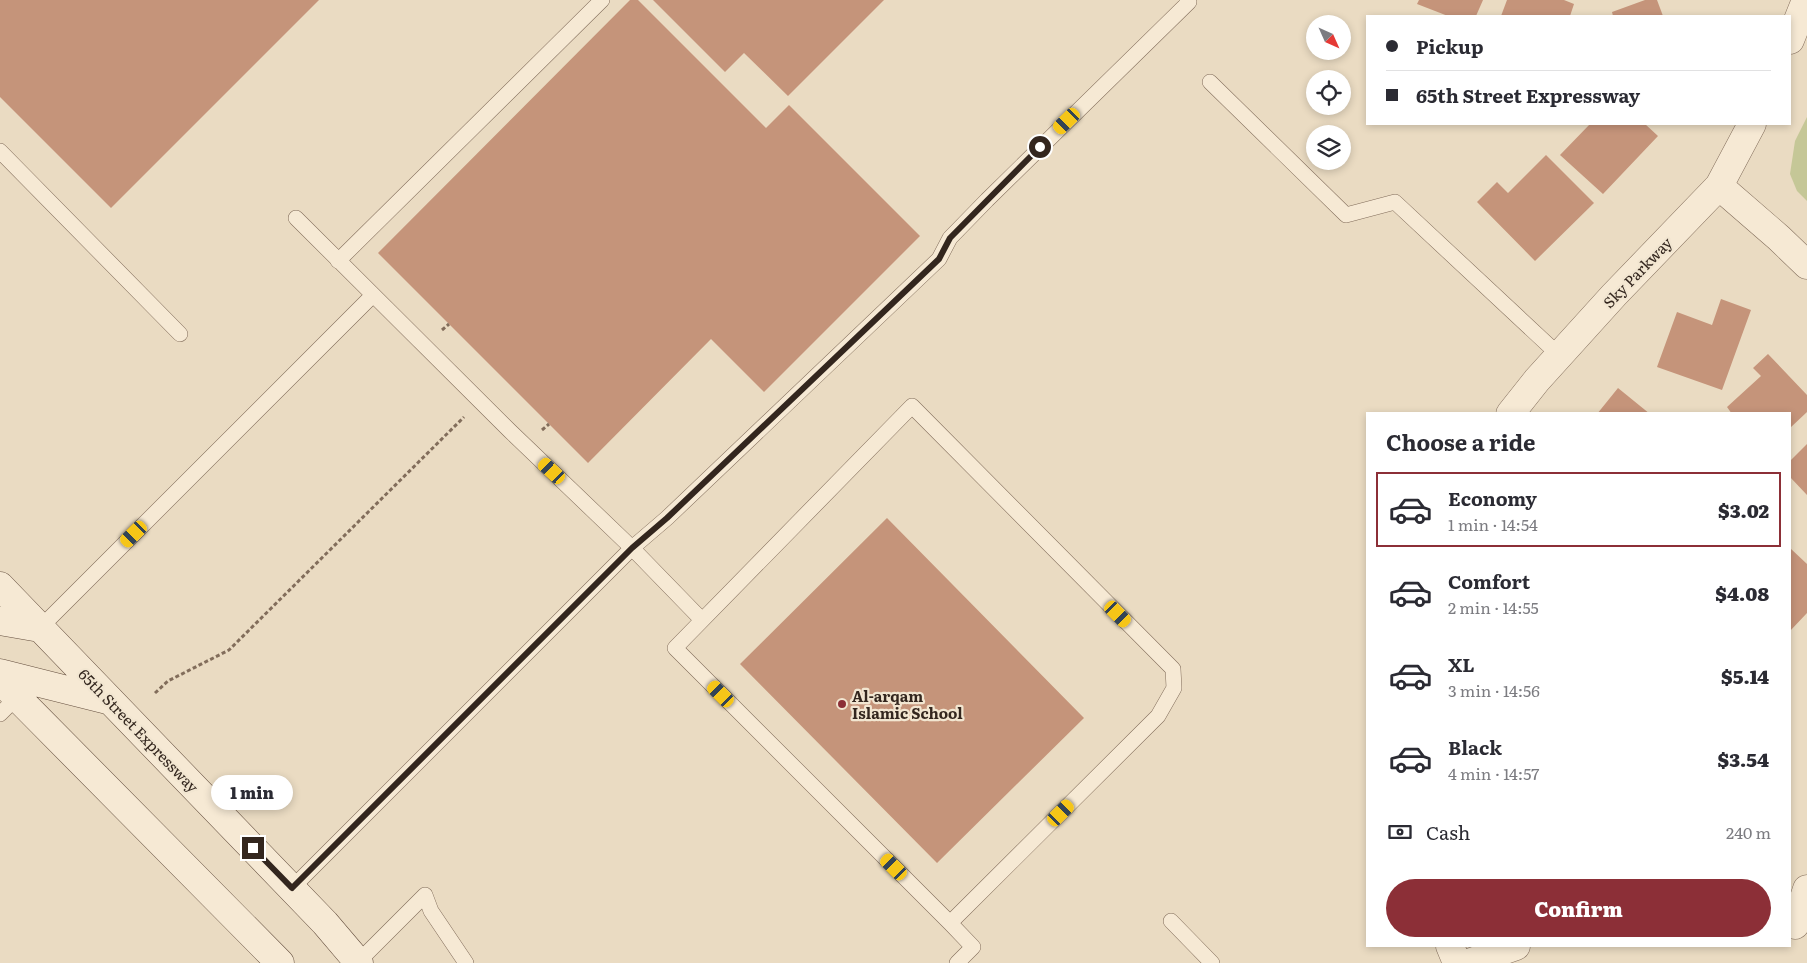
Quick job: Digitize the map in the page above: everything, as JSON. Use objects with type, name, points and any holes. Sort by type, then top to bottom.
[{"type":"main road","points":[[1791,38],[1806,0]]},
{"type":"main road","name":"Sky Parkway","points":[[1512,412],[1537,380],[1614,295],[1719,186],[1751,125]]},
{"type":"main road","points":[[1719,186],[1807,265]]},
{"type":"main road","name":"65th Street Expressway","points":[[0,586],[325,922],[359,963]]},
{"type":"main road","points":[[0,621],[40,628]]},
{"type":"main road","points":[[0,673],[111,701]]},
{"type":"main road","points":[[6,697],[280,963]]},
{"type":"main road","points":[[1798,926],[1807,889]]},
{"type":"main road","points":[[1450,947],[1456,963]]},
{"type":"main road","points":[[1468,963],[1513,947]]},
{"type":"lane","points":[[338,261],[602,0]]},
{"type":"lane","points":[[292,888],[632,548],[667,518],[939,259],[950,238],[986,200],[1189,2],[1187,0]]},
{"type":"lane","points":[[1210,82],[1346,215],[1395,202],[1560,356]]},
{"type":"lane","points":[[0,151],[180,334]]},
{"type":"lane","points":[[296,218],[702,619]]},
{"type":"lane","points":[[40,628],[373,295]]},
{"type":"lane","points":[[950,923],[1158,716],[1174,688],[1173,669],[912,406],[675,648],[950,923],[974,946],[958,963]]},
{"type":"lane","points":[[359,963],[425,895],[432,911],[466,963]]},
{"type":"lane","points":[[1171,922],[1212,963]]},
{"type":"path","points":[[155,693],[168,681],[229,650],[480,401]]},
{"type":"path","points":[[535,424],[542,430],[549,424]]},
{"type":"green space","points":[[1807,117],[1807,201],[1797,191],[1790,174],[1795,141]]},
{"type":"building","points":[[0,0],[319,0],[111,208],[0,97]]},
{"type":"building","points":[[630,0],[638,0],[766,128],[789,105],[920,236],[764,392],[711,339],[588,463],[378,253]]},
{"type":"building","points":[[653,0],[884,0],[788,96],[744,53],[725,72]]},
{"type":"building","points":[[1419,0],[1483,0],[1476,15],[1445,15],[1417,4]]},
{"type":"building","points":[[1507,0],[1564,0],[1574,4],[1570,15],[1501,15]]},
{"type":"building","points":[[1645,0],[1657,0],[1663,15],[1613,15],[1612,12]]},
{"type":"building","points":[[1589,125],[1646,125],[1658,136],[1603,194],[1560,155]]},
{"type":"building","points":[[1546,155],[1594,203],[1535,261],[1477,202],[1497,182],[1508,193]]},
{"type":"building","points":[[1721,299],[1751,310],[1722,390],[1657,367],[1677,312],[1712,325]]},
{"type":"building","points":[[1768,354],[1807,395],[1807,412],[1791,427],[1791,412],[1731,412],[1727,407],[1761,376],[1753,368]]},
{"type":"building","points":[[1618,388],[1648,412],[1599,412]]},
{"type":"building","points":[[1807,444],[1807,495],[1791,478],[1791,460]]},
{"type":"building","points":[[887,518],[1084,718],[937,863],[740,664]]},
{"type":"building","points":[[1791,549],[1807,564],[1807,613],[1791,630]]},
{"type":"place","name":"Al-arqam Islamic School","points":[[842,704]]},
{"type":"route","points":[[253,848],[292,888],[632,548],[667,518],[939,259],[950,238],[1040,147]]}]
